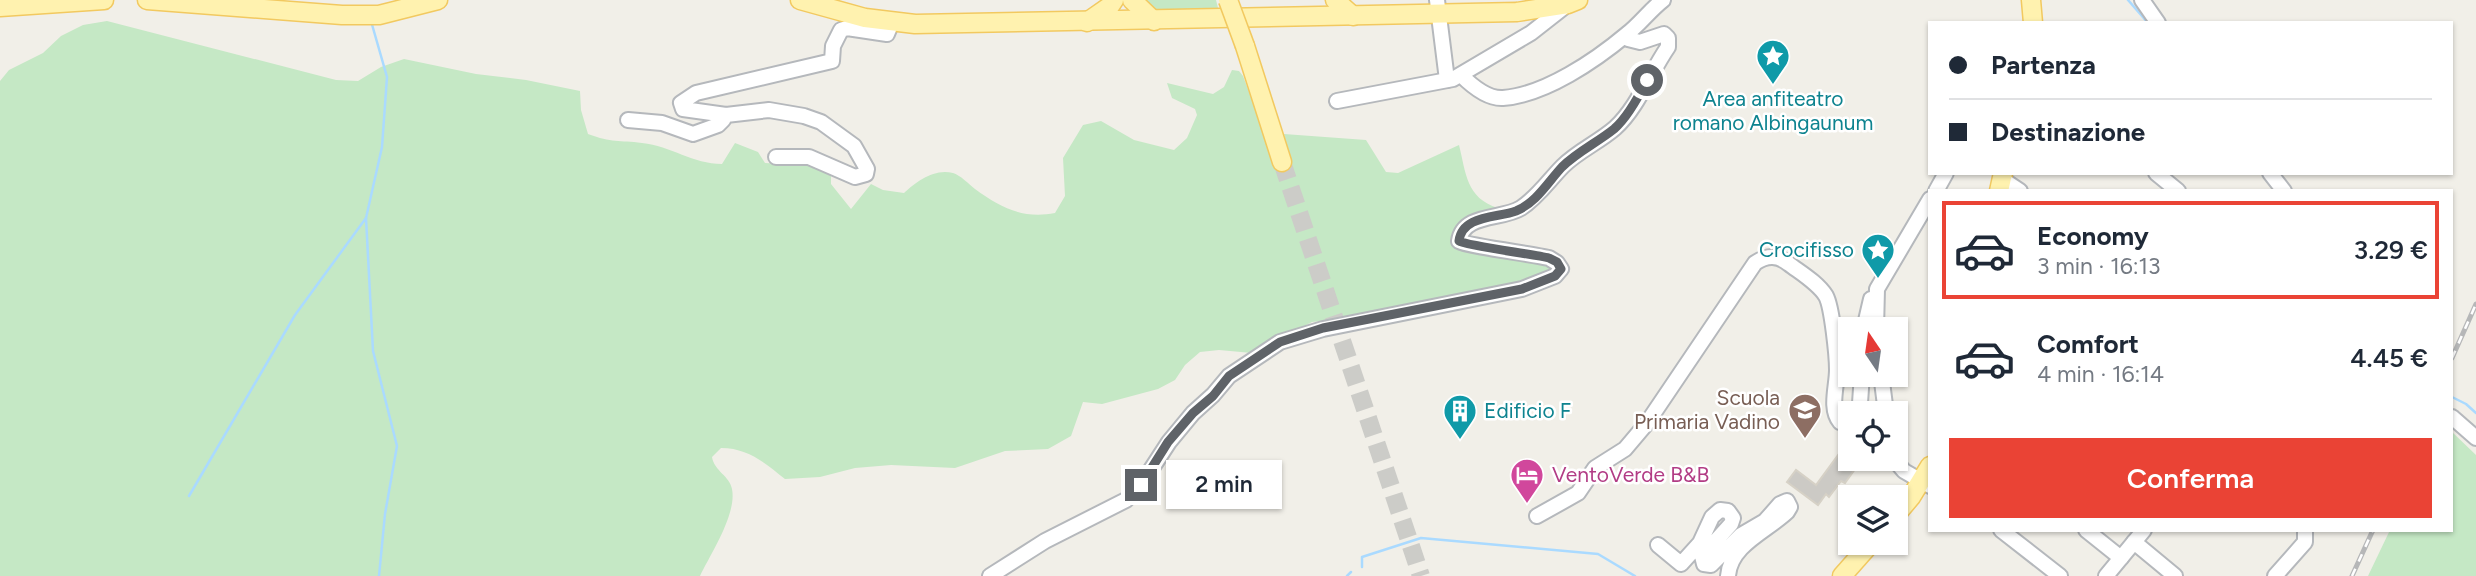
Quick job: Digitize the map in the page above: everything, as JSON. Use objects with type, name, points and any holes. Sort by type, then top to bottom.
[{"type":"main road","points":[[0,7],[19,3],[104,0]]},
{"type":"main road","points":[[147,0],[342,15],[379,15],[438,0]]},
{"type":"main road","points":[[800,0],[892,22],[1087,22],[1288,17],[1315,8],[1325,0]]},
{"type":"main road","points":[[1087,22],[1116,0],[1123,21]]},
{"type":"main road","points":[[1123,21],[1130,0],[1154,21]]},
{"type":"main road","points":[[1228,0],[1282,162]]},
{"type":"main road","points":[[1288,17],[1306,0]]},
{"type":"main road","points":[[1335,0],[1353,16]]},
{"type":"main road","points":[[2031,0],[2033,21]]},
{"type":"main road","points":[[1315,8],[1353,16],[1438,7],[1517,12],[1573,2]]},
{"type":"main road","points":[[1908,501],[1928,478]]},
{"type":"main road","points":[[1842,576],[1861,555]]},
{"type":"street","points":[[1461,75],[1484,93],[1502,98],[1545,87],[1567,76],[1628,34],[1663,0]]},
{"type":"street","points":[[2142,0],[2157,21]]},
{"type":"street","points":[[1337,101],[1461,75],[1531,33],[1573,2]]},
{"type":"street","points":[[1438,7],[1447,80]]},
{"type":"street","points":[[776,157],[809,157],[855,177],[866,174],[867,169],[854,146],[821,122],[769,110],[720,115],[686,111],[682,110],[681,103],[696,93],[832,61],[833,46],[841,30],[848,28],[887,34],[892,22]]},
{"type":"street","points":[[990,576],[1045,541],[1126,500],[1141,485],[1183,424],[1247,362],[1280,342],[1323,328],[1522,289],[1555,276],[1561,269],[1557,262],[1549,258],[1465,244],[1459,241],[1460,233],[1466,225],[1517,211],[1532,201],[1564,165],[1615,128],[1638,98],[1668,47],[1668,38],[1664,34],[1640,42],[1628,39],[1628,34]]},
{"type":"street","points":[[628,120],[662,123],[693,134],[718,125],[723,120],[720,115]]},
{"type":"street","points":[[2158,175],[2174,189]]},
{"type":"street","points":[[2272,175],[2282,189]]},
{"type":"street","points":[[1867,317],[1871,298],[1928,203]]},
{"type":"street","points":[[1537,516],[1578,493],[1595,468],[1625,449],[1647,423],[1755,263],[1769,256],[1783,260],[1825,294],[1833,313],[1832,334],[1837,367],[1835,412],[1838,418]]},
{"type":"street","points":[[1876,317],[1877,289]]},
{"type":"street","points":[[2453,418],[2476,438]]},
{"type":"street","points":[[1905,471],[1928,478]]},
{"type":"street","points":[[1658,545],[1681,564],[1700,543],[1712,517],[1720,510],[1728,511],[1732,518],[1731,524],[1702,556],[1704,564],[1711,565],[1741,535],[1765,521],[1780,504],[1787,502],[1790,507],[1787,512],[1739,550],[1728,576]]},
{"type":"street","points":[[2004,532],[2060,576]]},
{"type":"street","points":[[2089,532],[2121,558]]},
{"type":"street","points":[[2106,576],[2142,532]]},
{"type":"street","points":[[2275,576],[2305,542],[2305,532]]},
{"type":"street","points":[[2134,542],[2175,576]]},
{"type":"green space","points":[[1136,0],[1216,0],[1219,12],[1160,14]]},
{"type":"green space","points":[[107,21],[336,80],[358,81],[381,67],[404,59],[580,91],[581,110],[588,134],[610,140],[653,145],[701,161],[722,164],[735,143],[758,152],[765,163],[799,164],[831,175],[831,184],[851,209],[871,184],[883,190],[904,193],[926,177],[946,172],[959,176],[1003,207],[1022,213],[1055,213],[1065,196],[1063,158],[1083,125],[1101,121],[1134,140],[1174,150],[1187,138],[1197,115],[1195,109],[1172,98],[1167,83],[1213,94],[1224,87],[1232,70],[1239,71],[1263,129],[1290,161],[1284,134],[1366,140],[1386,172],[1398,173],[1459,145],[1473,191],[1487,204],[1498,208],[1455,240],[1543,261],[1552,267],[1553,272],[1471,296],[1382,314],[1312,322],[1252,353],[1219,350],[1200,352],[1185,365],[1175,380],[1158,389],[1102,404],[1083,402],[1071,436],[1048,449],[1005,451],[955,468],[891,465],[855,468],[820,477],[785,479],[748,454],[721,448],[712,457],[713,462],[731,484],[733,499],[722,533],[700,576],[0,576],[0,81],[9,70],[43,53],[61,36],[83,25]]},
{"type":"green space","points":[[2453,433],[2476,455],[2476,576],[2368,576],[2389,532],[2453,532]]},
{"type":"building","points":[[1838,455],[1838,471],[1854,471],[1845,483],[1841,481],[1829,497],[1826,494],[1818,505],[1787,482],[1796,470],[1816,485]]},
{"type":"waterway","points":[[2128,0],[2146,21]]},
{"type":"waterway","points":[[371,21],[387,77],[382,147],[366,218],[373,351],[397,446],[385,514],[379,576]]},
{"type":"waterway","points":[[189,496],[295,315],[366,218]]},
{"type":"waterway","points":[[2453,398],[2476,413]]},
{"type":"waterway","points":[[1362,567],[1362,557],[1421,538],[1598,554],[1635,576]]},
{"type":"waterway","points":[[1347,576],[1351,572]]},
{"type":"tunnel","points":[[1282,162],[1421,576]]},
{"type":"railway","points":[[2453,356],[2476,304]]},
{"type":"railway","points":[[2352,576],[2372,532]]},
{"type":"place","name":"Area anfiteatro romano Albingaunum","points":[[1773,86]]},
{"type":"place","name":"Crocifisso","points":[[1878,280]]},
{"type":"place","name":"Scuola Primaria Vadino","points":[[1805,440]]},
{"type":"place","name":"Edificio F","points":[[1460,441]]},
{"type":"place","name":"VentoVerde B&B","points":[[1527,505]]},
{"type":"route","points":[[1141,485],[1168,442],[1193,413],[1213,396],[1229,376],[1280,342],[1323,328],[1360,323],[1522,289],[1560,272],[1557,262],[1549,258],[1465,244],[1459,241],[1460,233],[1466,225],[1517,211],[1532,201],[1564,165],[1615,128],[1638,98],[1647,80]]}]
